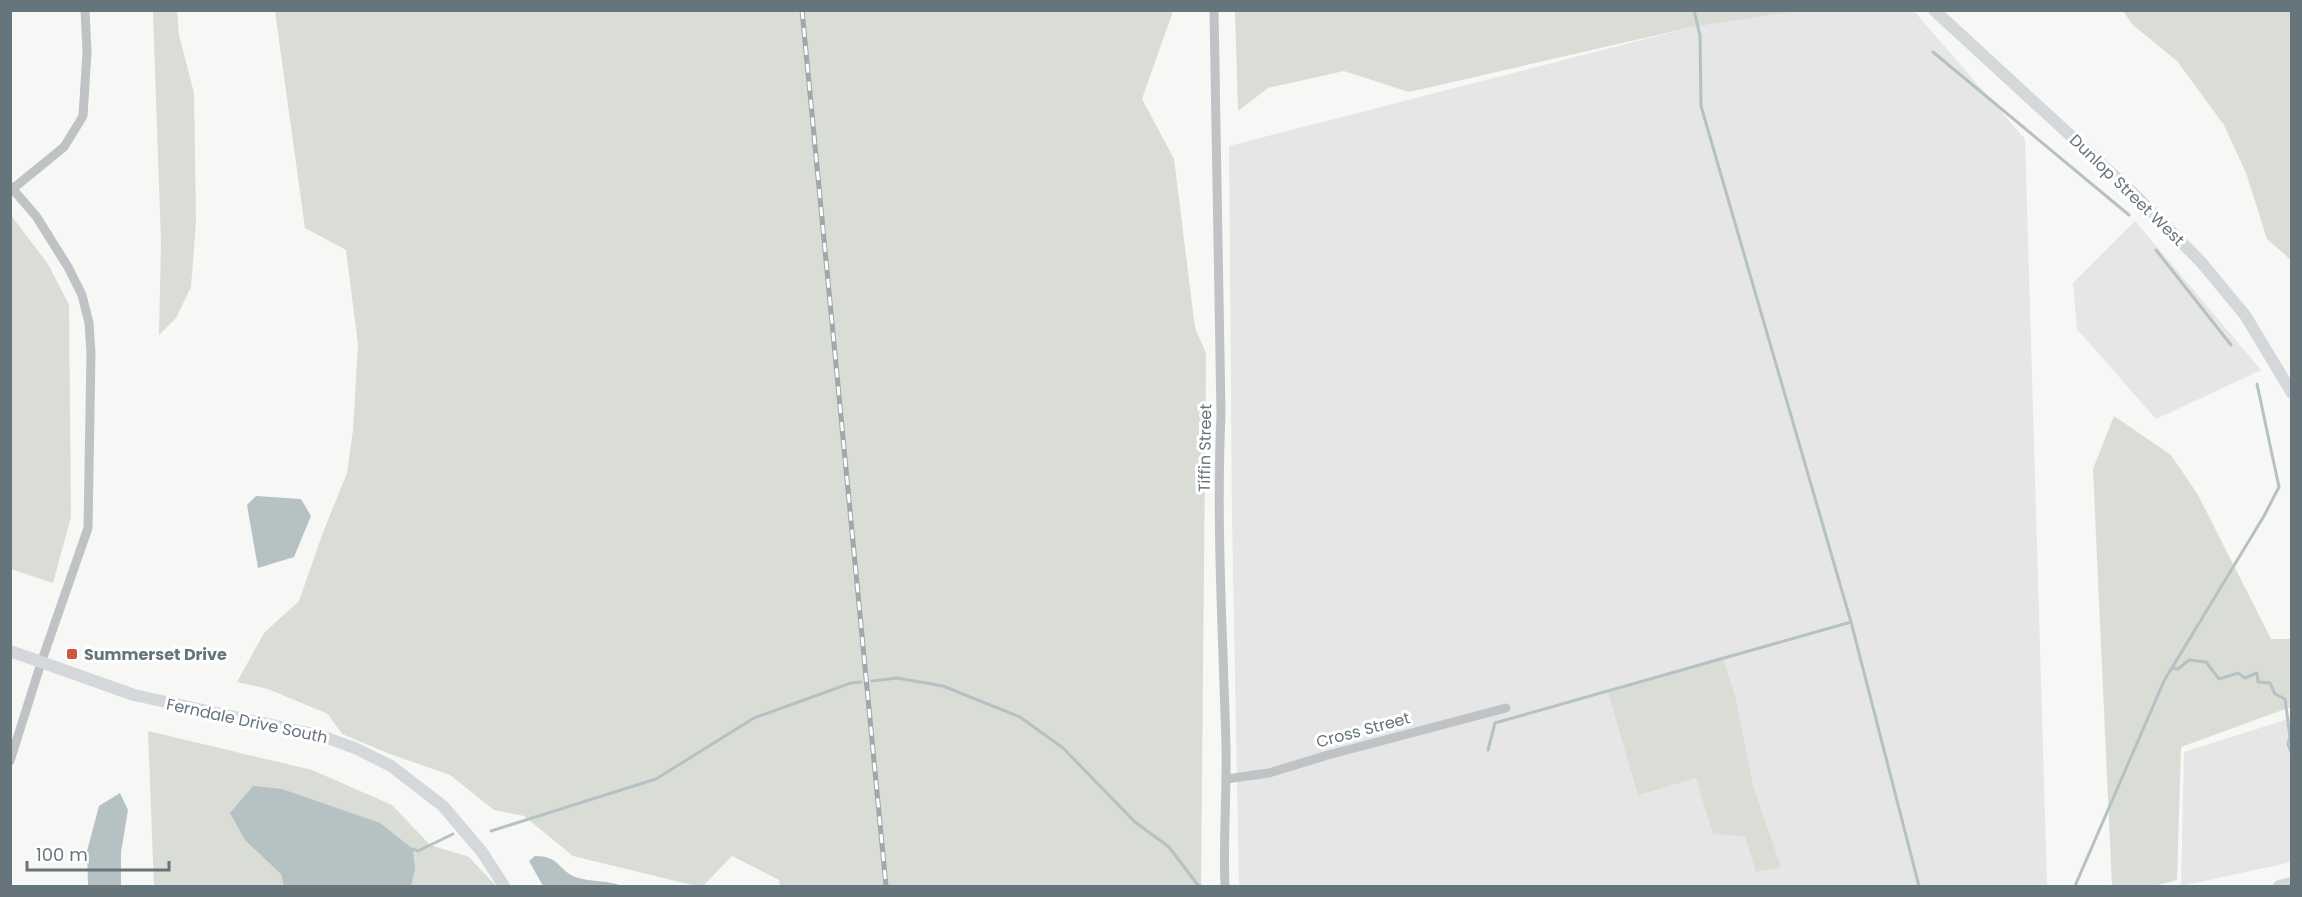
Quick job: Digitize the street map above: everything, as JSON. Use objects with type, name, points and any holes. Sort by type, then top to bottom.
[{"type":"main road","name":"Dunlop Street West","points":[[1934,10],[2135,195],[2201,262],[2245,315],[2292,393]]},
{"type":"main road","name":"Ferndale Drive South","points":[[10,651],[151,700],[322,736],[357,749],[391,766],[443,806],[482,852],[504,886]]},
{"type":"main road","points":[[2279,886],[2292,883]]},
{"type":"street","points":[[10,761],[40,663],[88,528],[91,353],[89,322],[82,295],[73,276],[36,216],[11,188],[64,147],[83,116],[87,52],[85,10]]},
{"type":"street","name":"Tiffin Street","points":[[1214,10],[1221,414],[1218,477],[1226,779],[1223,848],[1225,886]]},
{"type":"street","name":"Cross Street","points":[[1226,779],[1269,773],[1506,708]]},
{"type":"shaded area","points":[[1235,10],[1799,11],[1692,27],[1409,92],[1344,71],[1268,88],[1238,111]]},
{"type":"shaded area","points":[[153,11],[177,11],[179,35],[194,93],[196,222],[191,287],[176,318],[159,335],[161,243]]},
{"type":"shaded area","points":[[275,11],[1173,11],[1142,99],[1174,159],[1195,328],[1206,353],[1201,886],[780,886],[779,880],[732,856],[703,886],[696,886],[573,856],[524,816],[494,810],[450,775],[342,734],[328,714],[268,689],[237,682],[264,633],[299,601],[347,473],[353,430],[358,344],[346,250],[305,228]]},
{"type":"shaded area","points":[[1799,11],[1914,11],[2025,139],[2047,886],[1239,886],[1232,516],[1229,146],[1692,27]]},
{"type":"shaded area","points":[[2123,11],[2291,11],[2291,260],[2267,239],[2246,173],[2224,125],[2177,61],[2133,25]]},
{"type":"shaded area","points":[[10,214],[48,264],[69,305],[71,517],[53,583],[11,569]]},
{"type":"shaded area","points":[[2135,221],[2261,370],[2156,419],[2077,329],[2073,283]]},
{"type":"shaded area","points":[[2114,416],[2171,455],[2198,495],[2271,639],[2291,639],[2291,707],[2181,747],[2177,880],[2154,886],[2112,886],[2093,469]]},
{"type":"shaded area","points":[[256,496],[301,499],[311,516],[294,557],[258,568],[247,505]]},
{"type":"shaded area","points":[[1722,656],[1736,699],[1753,786],[1781,867],[1756,872],[1745,836],[1713,834],[1696,778],[1638,795],[1608,692]]},
{"type":"shaded area","points":[[2291,718],[2291,862],[2181,886],[2184,752]]},
{"type":"shaded area","points":[[148,731],[312,770],[392,805],[430,845],[469,857],[496,886],[154,886]]},
{"type":"shaded area","points":[[253,786],[282,789],[380,823],[413,849],[415,870],[411,886],[284,886],[281,874],[245,840],[230,813]]},
{"type":"shaded area","points":[[120,793],[128,810],[121,852],[121,886],[88,886],[87,851],[99,806]]},
{"type":"shaded area","points":[[535,856],[549,858],[575,877],[622,886],[543,886],[529,861]]},
{"type":"waterway","points":[[1694,10],[1700,36],[1701,106],[1851,622],[1919,886]]},
{"type":"waterway","points":[[1933,52],[2129,215]]},
{"type":"waterway","points":[[2156,250],[2231,345]]},
{"type":"waterway","points":[[2075,886],[2164,681],[2264,516],[2279,487],[2257,384]]},
{"type":"waterway","points":[[1488,750],[1495,723],[1851,622]]},
{"type":"waterway","points":[[2172,668],[2178,669],[2189,660],[2206,662],[2219,679],[2238,673],[2245,678],[2257,673],[2258,682],[2270,683],[2275,694],[2285,699],[2290,737],[2288,744],[2292,755]]},
{"type":"waterway","points":[[872,681],[897,678],[943,686],[1020,717],[1063,748],[1135,822],[1169,847],[1197,884],[1201,886]]},
{"type":"waterway","points":[[491,831],[656,779],[754,718],[851,683],[861,682]]},
{"type":"waterway","points":[[413,849],[418,851],[453,834]]},
{"type":"railway","points":[[802,10],[886,886]]},
{"type":"place","name":"Summerset Drive","points":[[72,654]]}]
